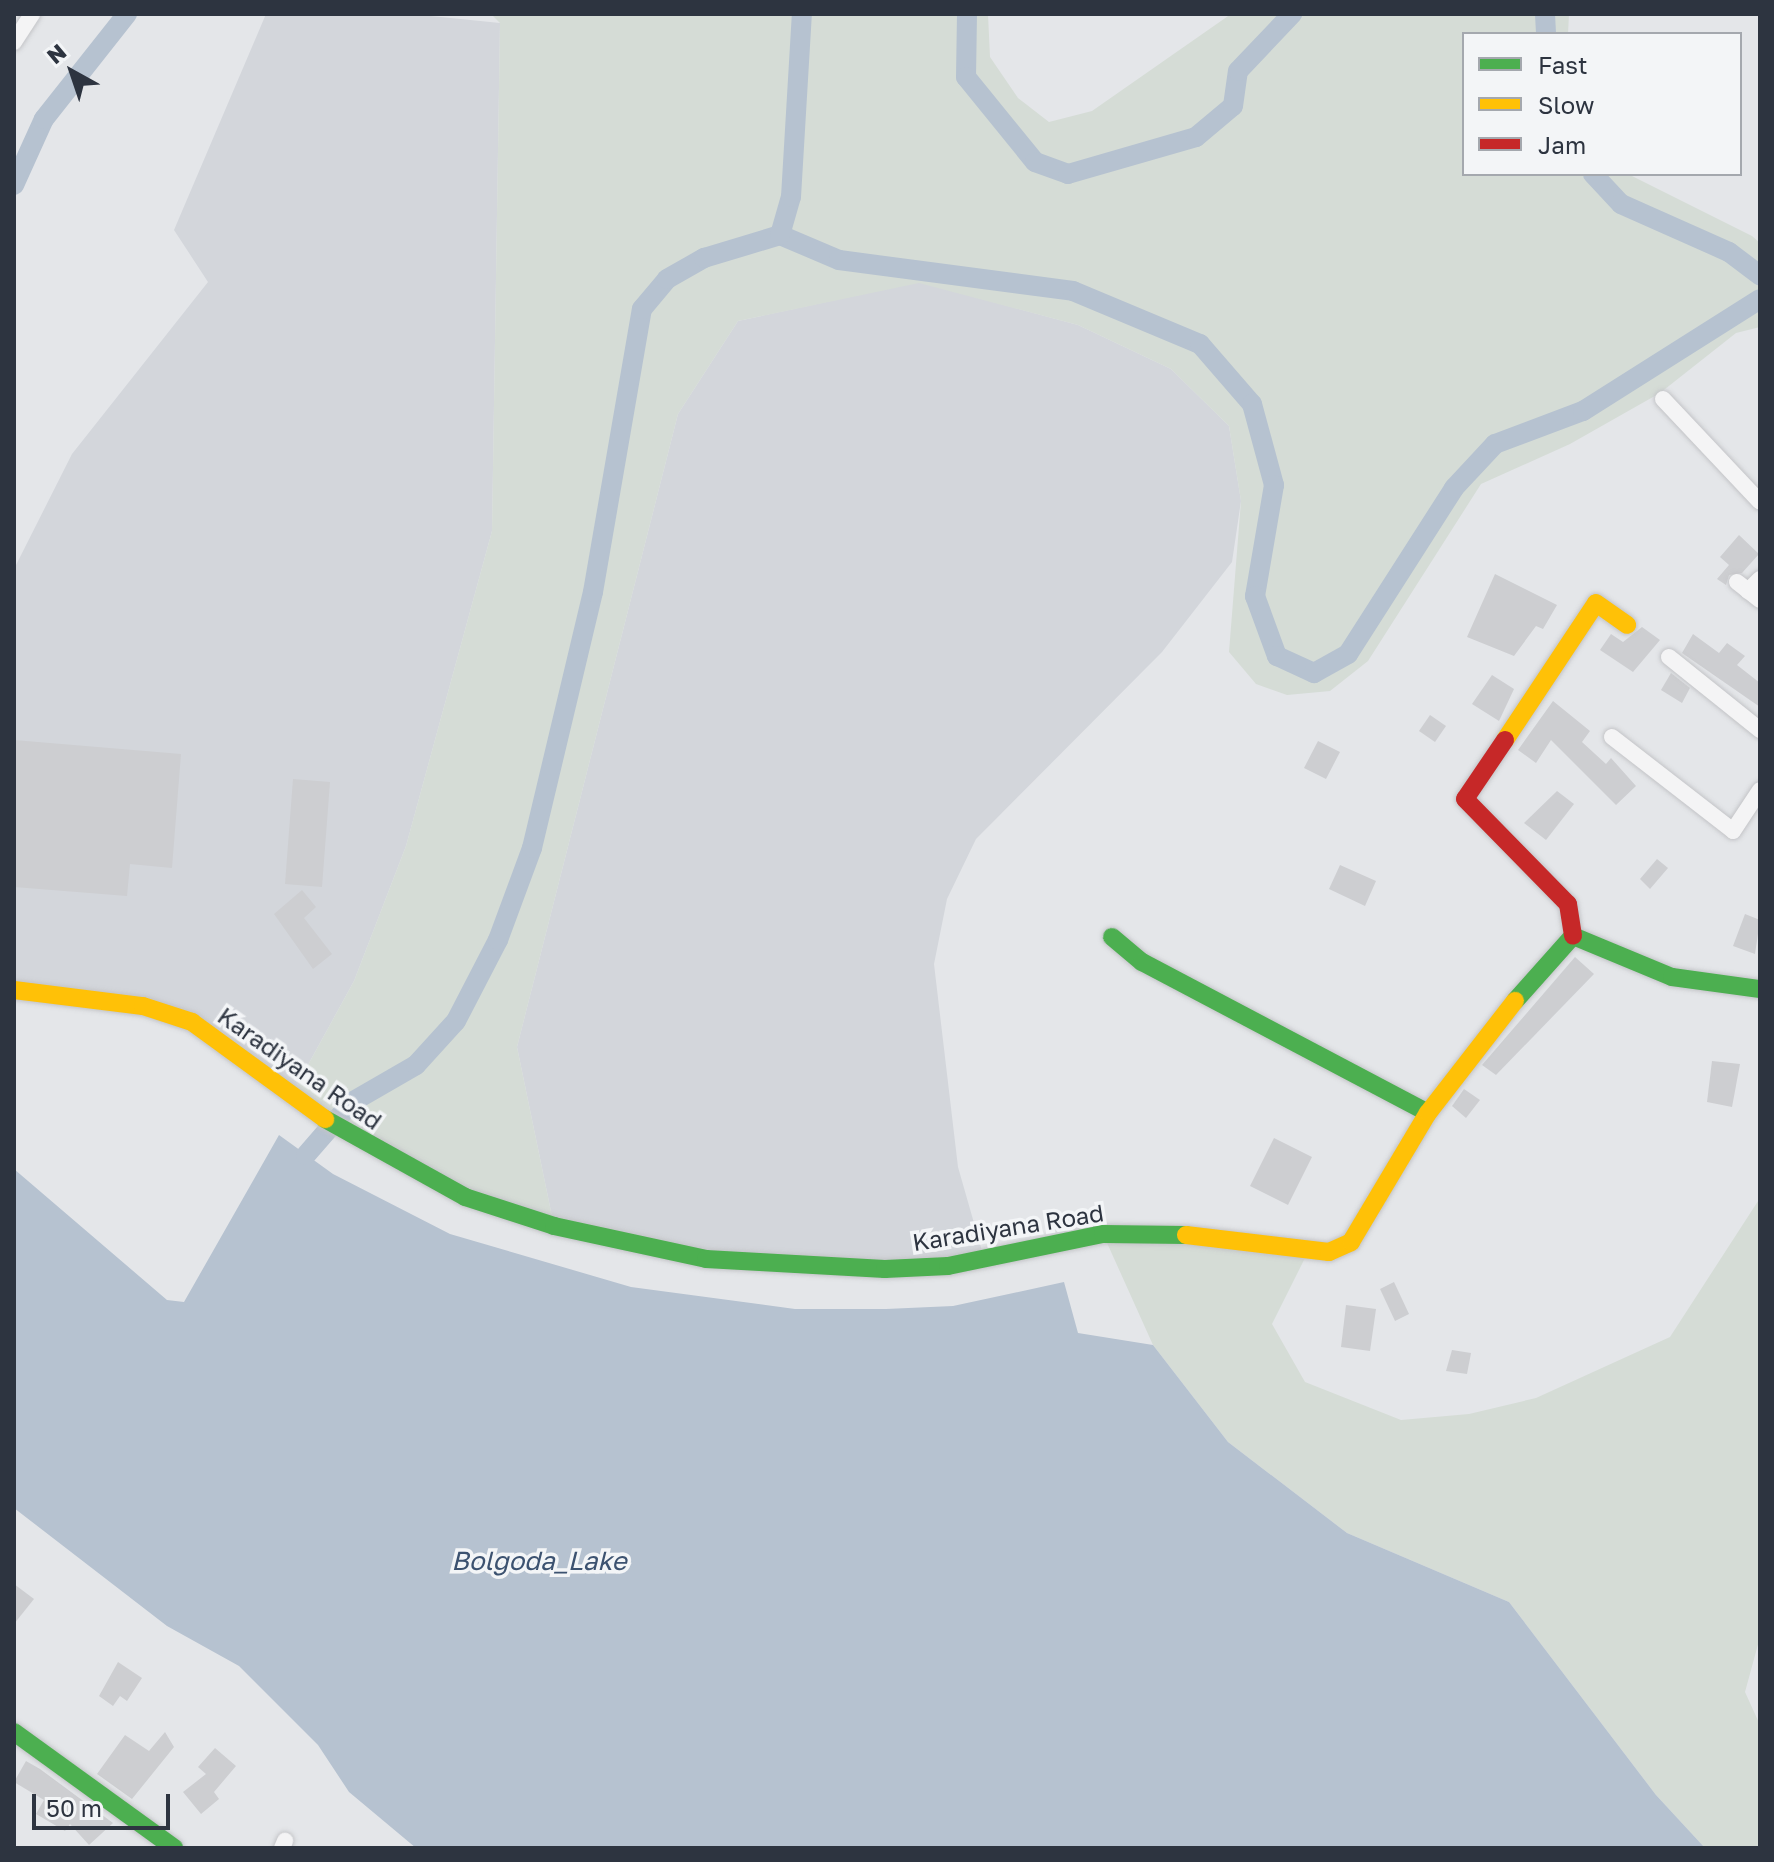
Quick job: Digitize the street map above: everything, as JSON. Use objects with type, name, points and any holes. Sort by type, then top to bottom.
[{"type":"street","points":[[14,42],[32,14]]},
{"type":"street","points":[[1663,399],[1760,502]]},
{"type":"street","points":[[1627,625],[1596,603],[1465,799],[1568,904],[1573,936],[1672,977],[1760,989]]},
{"type":"street","points":[[1669,657],[1760,730]]},
{"type":"street","points":[[1612,737],[1733,831],[1760,790]]},
{"type":"street","name":"Karadiyana Road","points":[[14,990],[174,1014],[259,1065],[304,1105],[354,1140],[465,1197],[639,1248],[797,1269],[885,1269],[948,1266],[1117,1233],[1157,1232],[1329,1252],[1351,1242],[1366,1223],[1428,1113],[1486,1034],[1573,936]]},
{"type":"street","points":[[1112,937],[1142,962],[1428,1113]]},
{"type":"street","points":[[14,1732],[174,1848]]},
{"type":"shaded area","points":[[266,14],[411,14],[500,23],[492,531],[406,846],[354,981],[292,1094],[192,1022],[14,990],[14,569],[72,454],[208,282],[174,230]]},
{"type":"shaded area","points":[[491,14],[988,14],[990,57],[1018,98],[1049,122],[1092,111],[1231,14],[1569,14],[1568,32],[1462,32],[1462,176],[1632,176],[1752,236],[1760,243],[1760,327],[1736,333],[1660,393],[1570,444],[1481,484],[1368,661],[1330,691],[1287,695],[1256,684],[1229,652],[1241,501],[1229,426],[1171,369],[1078,325],[919,283],[738,321],[678,414],[517,1047],[554,1226],[465,1197],[292,1094],[354,981],[406,846],[492,531],[500,23]]},
{"type":"shaded area","points":[[919,282],[1078,325],[1171,369],[1229,426],[1241,501],[1232,562],[1162,652],[976,839],[947,899],[934,964],[958,1167],[984,1258],[797,1269],[554,1226],[517,1047],[678,414],[738,321]]},
{"type":"shaded area","points":[[1760,1198],[1760,1637],[1745,1692],[1760,1725],[1760,1848],[1705,1848],[1656,1795],[1509,1602],[1347,1533],[1228,1442],[1153,1345],[1103,1234],[1307,1254],[1272,1324],[1305,1382],[1401,1420],[1469,1414],[1536,1398],[1670,1337]]},
{"type":"water","name":"Bolgoda_Lake","points":[[279,1135],[333,1174],[450,1234],[631,1287],[795,1309],[886,1309],[953,1306],[1064,1282],[1078,1333],[1153,1345],[1228,1442],[1347,1533],[1509,1602],[1656,1795],[1705,1848],[416,1848],[349,1792],[318,1745],[239,1666],[167,1626],[14,1508],[14,1169],[167,1300],[184,1302]]},
{"type":"building","points":[[1739,535],[1759,554],[1742,573],[1729,575],[1726,585],[1717,579],[1729,565],[1720,557]]},
{"type":"building","points":[[1495,574],[1557,605],[1543,629],[1536,626],[1514,656],[1467,637]]},
{"type":"building","points":[[1642,627],[1660,640],[1633,672],[1600,650],[1611,634],[1623,642]]},
{"type":"building","points":[[1693,634],[1719,653],[1727,643],[1745,656],[1737,665],[1760,683],[1760,707],[1682,653]]},
{"type":"building","points":[[1671,673],[1690,688],[1682,703],[1661,690]]},
{"type":"building","points":[[1492,675],[1514,689],[1499,721],[1472,704]]},
{"type":"building","points":[[1553,701],[1590,731],[1582,742],[1606,764],[1611,758],[1636,786],[1616,805],[1551,740],[1536,763],[1518,750]]},
{"type":"building","points":[[1430,715],[1446,726],[1435,742],[1419,731]]},
{"type":"building","points":[[14,740],[181,754],[172,868],[130,864],[127,896],[14,887]]},
{"type":"building","points":[[1318,741],[1340,752],[1326,779],[1304,768]]},
{"type":"building","points":[[293,779],[330,782],[322,887],[285,884]]},
{"type":"building","points":[[1557,791],[1574,804],[1546,840],[1524,823]]},
{"type":"building","points":[[1657,859],[1668,868],[1650,889],[1640,879]]},
{"type":"building","points":[[1340,865],[1376,881],[1365,906],[1329,889]]},
{"type":"building","points":[[302,890],[316,907],[304,918],[332,954],[313,969],[274,914]]},
{"type":"building","points":[[1745,914],[1760,920],[1755,954],[1733,946]]},
{"type":"building","points":[[1575,957],[1594,974],[1496,1075],[1482,1065]]},
{"type":"building","points":[[1712,1061],[1740,1064],[1732,1107],[1707,1102]]},
{"type":"building","points":[[1464,1089],[1480,1100],[1466,1118],[1452,1106]]},
{"type":"building","points":[[1274,1138],[1312,1157],[1288,1205],[1250,1186]]},
{"type":"building","points":[[1394,1282],[1409,1314],[1395,1321],[1380,1289]]},
{"type":"building","points":[[1346,1305],[1376,1309],[1370,1351],[1341,1347]]},
{"type":"building","points":[[1452,1350],[1471,1353],[1467,1374],[1446,1371]]},
{"type":"building","points":[[14,1584],[34,1599],[14,1624]]},
{"type":"building","points":[[118,1662],[142,1678],[127,1701],[120,1696],[113,1706],[99,1696]]},
{"type":"building","points":[[165,1732],[174,1747],[132,1799],[97,1774],[125,1735],[149,1751]]},
{"type":"building","points":[[215,1748],[236,1766],[214,1792],[219,1799],[201,1814],[183,1792],[206,1774],[198,1767]]},
{"type":"building","points":[[26,1761],[113,1823],[89,1845],[70,1824],[65,1831],[36,1814],[44,1800],[14,1782]]},
{"type":"waterway","points":[[14,185],[44,119],[127,14]]},
{"type":"waterway","points":[[306,1155],[352,1102],[416,1065],[456,1021],[498,940],[532,848],[593,592],[642,309],[667,279],[704,258],[780,235],[791,197],[802,14]]},
{"type":"waterway","points":[[967,14],[966,77],[1035,162],[1068,174],[1196,137],[1233,106],[1238,71],[1292,14]]},
{"type":"waterway","points":[[1545,14],[1546,32]]},
{"type":"waterway","points":[[1595,176],[1621,204],[1729,252],[1760,275]]},
{"type":"waterway","points":[[780,235],[839,260],[1073,291],[1200,344],[1252,404],[1274,485],[1255,596],[1277,656],[1314,673],[1348,654],[1454,488],[1495,444],[1583,411],[1760,299]]},
{"type":"traffic: fast","points":[[1515,1001],[1573,936],[1672,977],[1760,989]]},
{"type":"traffic: fast","points":[[1112,937],[1142,962],[1428,1113]]},
{"type":"traffic: fast","points":[[325,1119],[465,1197],[554,1226],[706,1259],[885,1269],[948,1266],[1103,1234],[1186,1235]]},
{"type":"traffic: fast","points":[[14,1732],[174,1848]]},
{"type":"traffic: slow","points":[[1505,740],[1596,603],[1627,625]]},
{"type":"traffic: slow","points":[[14,990],[143,1006],[192,1022],[325,1119]]},
{"type":"traffic: slow","points":[[1186,1235],[1329,1252],[1351,1242],[1428,1113],[1515,1001]]},
{"type":"traffic: jam","points":[[1505,740],[1465,799],[1568,904],[1573,936]]}]
